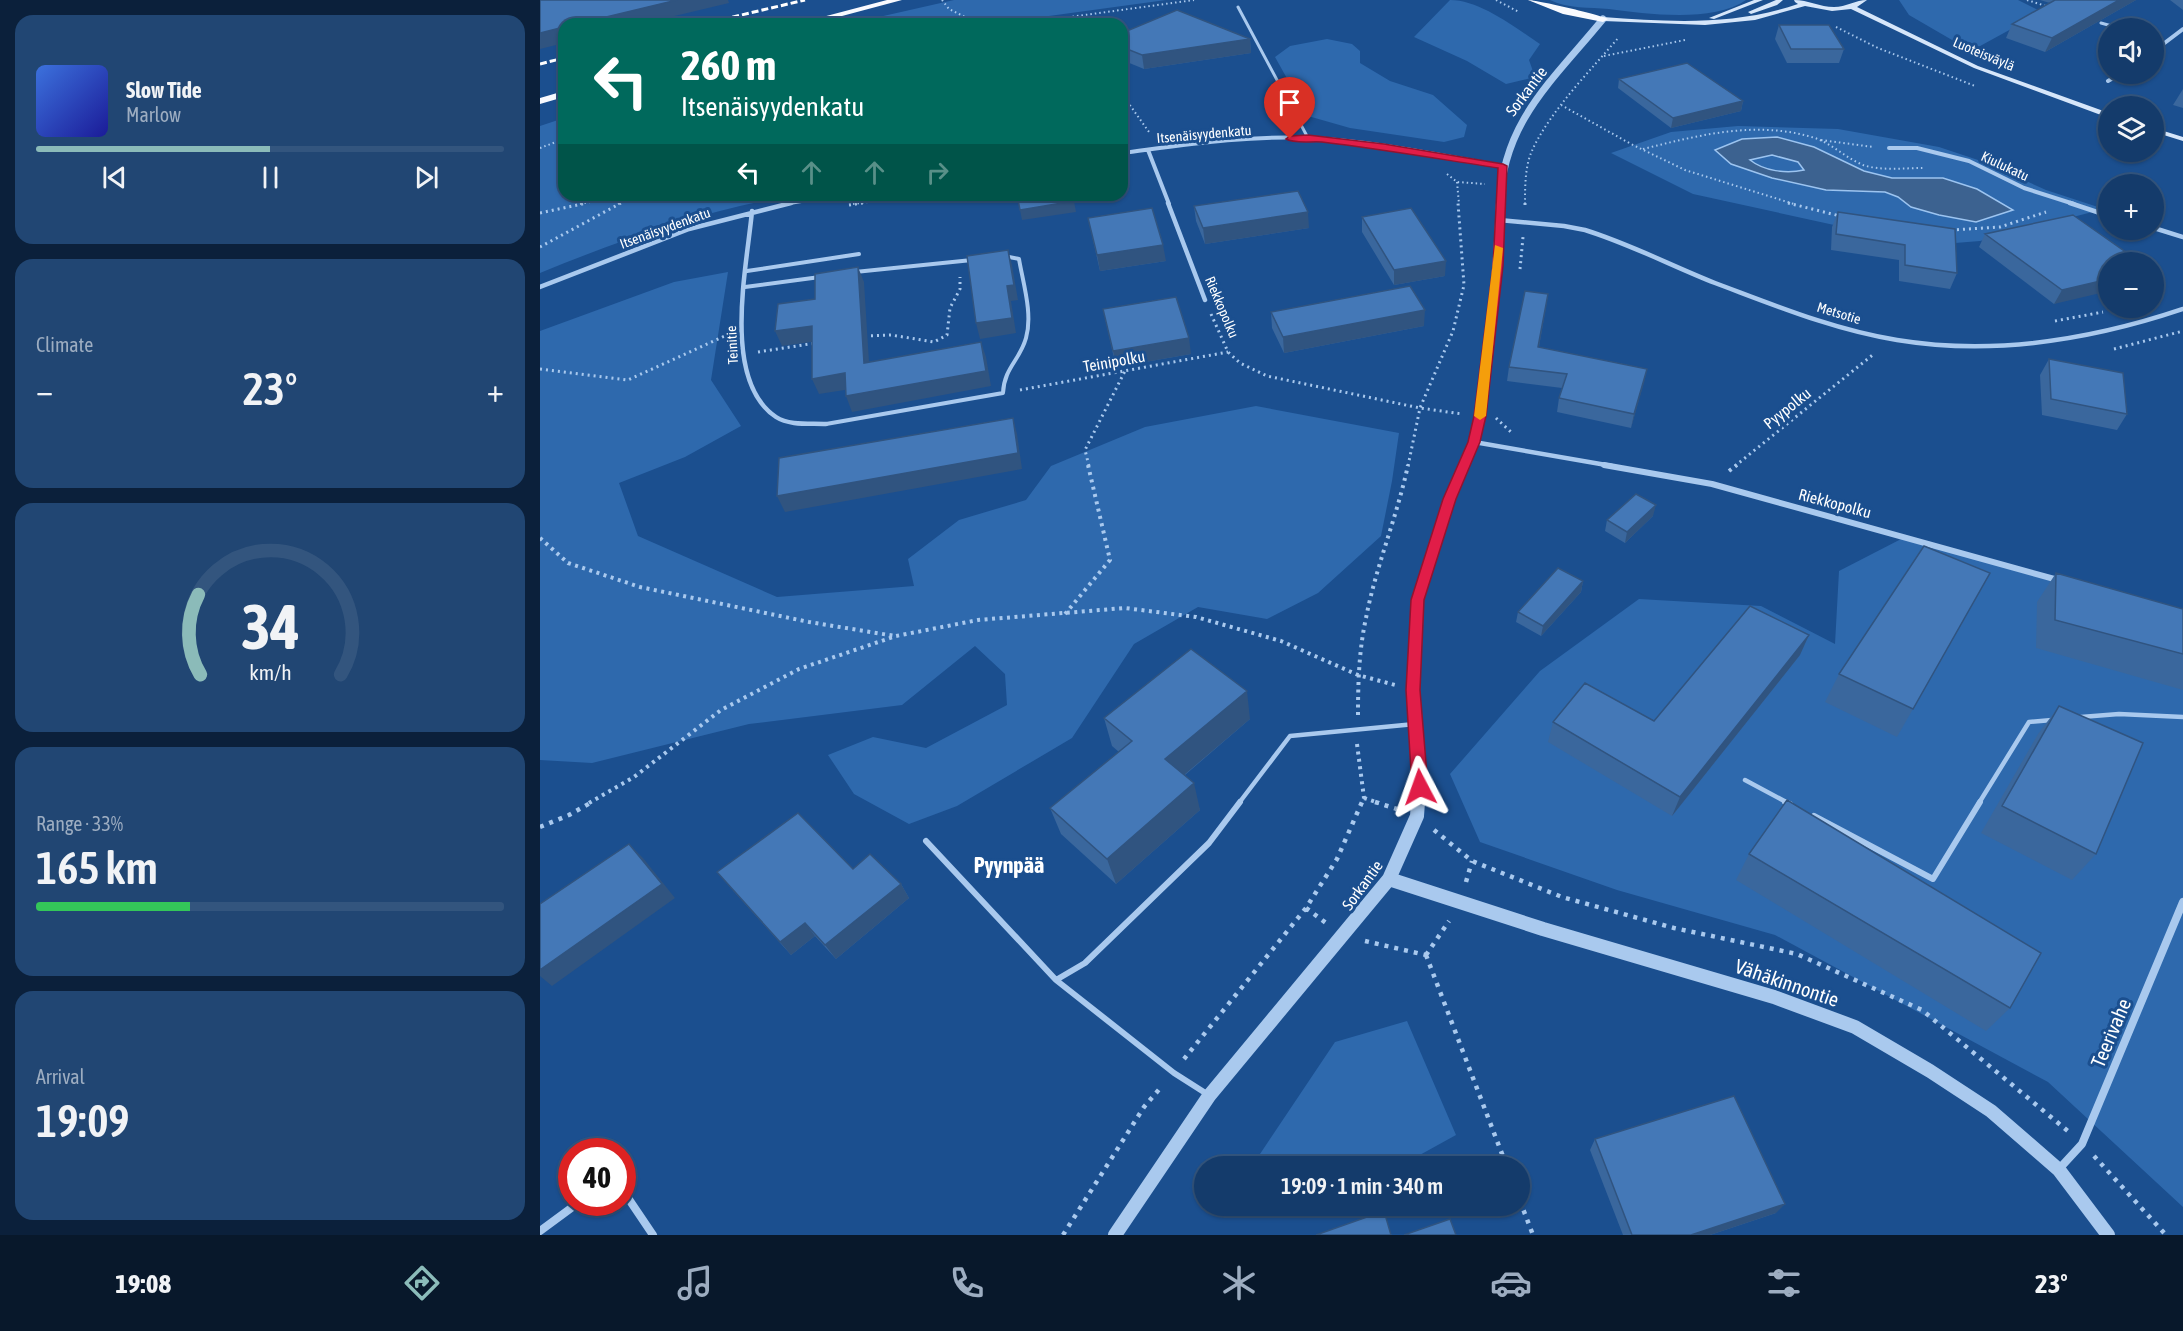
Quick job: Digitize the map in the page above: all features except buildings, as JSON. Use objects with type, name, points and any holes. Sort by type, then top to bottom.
[{"type":"highway","points":[[825,18],[898,0]]},
{"type":"highway","points":[[1532,0],[1566,12],[1603,20]]},
{"type":"highway","points":[[540,101],[558,96]]},
{"type":"main road","points":[[1712,18],[1760,0]]},
{"type":"main road","points":[[1676,24],[1759,10],[1780,0]]},
{"type":"main road","points":[[1796,0],[1804,4],[1829,8],[1852,7],[1864,0]]},
{"type":"main road","points":[[1603,20],[1676,24],[1722,23],[1762,17],[1804,4]]},
{"type":"main road","name":"Luoteisväylä","points":[[1852,7],[1976,67],[2098,112]]},
{"type":"main road","points":[[2164,133],[2183,140]]},
{"type":"street","name":"Sorkantie","points":[[1115,1235],[1209,1096],[1389,879],[1417,816],[1420,787],[1413,690],[1418,600],[1450,499],[1474,442],[1480,416],[1498,266],[1500,185],[1503,166],[1513,136],[1525,114],[1603,20]]},
{"type":"street","points":[[2165,43],[2183,29]]},
{"type":"street","name":"Itsenäisyydenkatu","points":[[1128,152],[1308,138],[1384,147],[1503,166]]},
{"type":"street","name":"Kiulukatu","points":[[1889,148],[1917,148],[1969,161],[2024,188],[2098,212]]},
{"type":"street","name":"Riekkopolku","points":[[1148,150],[1205,300]]},
{"type":"street","name":"Itsenäisyydenkatu","points":[[540,287],[679,232],[752,211],[804,201]]},
{"type":"street","name":"Teinitie","points":[[752,211],[742,328],[742,354],[754,393],[777,418],[826,424]]},
{"type":"street","name":"Metsotie","points":[[1499,220],[1582,229],[1777,306],[1860,332],[1898,340],[1945,344],[2011,345],[2111,330],[2183,309]]},
{"type":"street","points":[[2164,231],[2183,237]]},
{"type":"street","name":"Riekkopolku","points":[[1474,442],[1712,484],[2061,580]]},
{"type":"street","name":"Vähäkinnontie","points":[[1389,879],[1543,930],[1774,997],[1855,1028],[1930,1071],[1991,1111],[2059,1170],[2108,1235]]},
{"type":"street","name":"Teerivahe","points":[[2059,1170],[2082,1144],[2183,902]]},
{"type":"street","points":[[636,1210],[653,1235]]},
{"type":"street","points":[[540,1230],[560,1216]]},
{"type":"lane","points":[[1238,7],[1308,138]]},
{"type":"lane","points":[[747,271],[859,254]]},
{"type":"lane","points":[[826,424],[1003,393],[1003,377],[1026,338],[1026,300],[1019,259],[1008,256],[996,257]]},
{"type":"lane","points":[[855,272],[973,260]]},
{"type":"lane","points":[[745,287],[832,276]]},
{"type":"lane","points":[[2074,718],[2119,714],[2183,717]]},
{"type":"lane","points":[[1808,813],[1933,879],[2029,722],[2062,719]]},
{"type":"lane","points":[[1056,980],[1085,963],[1209,843],[1290,736],[1415,724]]},
{"type":"lane","points":[[1745,780],[1797,807]]},
{"type":"lane","points":[[926,841],[1056,980],[1174,1073],[1209,1096]]},
{"type":"path","points":[[942,0],[949,9],[966,18]]},
{"type":"path","points":[[1063,18],[1194,0]]},
{"type":"path","points":[[2027,0],[2059,10]]},
{"type":"path","points":[[1439,171],[1450,175],[1457,182],[1525,186],[1531,154],[1561,105],[1620,36]]},
{"type":"path","points":[[1603,57],[1690,39]]},
{"type":"path","points":[[1128,102],[1162,148]]},
{"type":"path","points":[[1561,105],[1615,136],[1702,176],[1777,201],[1847,218]]},
{"type":"path","points":[[1643,149],[1698,135],[1742,129],[1782,130],[1859,147],[1889,148]]},
{"type":"path","points":[[1817,139],[1864,165],[1884,168],[1924,168]]},
{"type":"path","points":[[540,148],[558,141]]},
{"type":"path","points":[[1063,1235],[1144,1107],[1174,1073],[1306,908],[1337,859],[1364,798],[1357,749],[1358,675],[1366,617],[1400,502],[1420,408],[1453,331],[1464,285],[1457,182]]},
{"type":"path","points":[[540,213],[593,201]]},
{"type":"path","points":[[540,247],[625,201]]},
{"type":"path","points":[[1943,230],[1977,231],[2020,223],[2050,210],[2041,207]]},
{"type":"path","points":[[1525,208],[1535,209]]},
{"type":"path","points":[[1520,269],[1523,236]]},
{"type":"path","points":[[857,337],[891,335],[934,342],[947,335],[950,308],[960,289],[961,262]]},
{"type":"path","name":"Riekkopolku","points":[[1205,300],[1228,352],[1240,363],[1268,376],[1420,408]]},
{"type":"path","points":[[2055,321],[2098,313]]},
{"type":"path","points":[[540,369],[562,369],[628,380],[742,328]]},
{"type":"path","points":[[742,354],[822,342]]},
{"type":"path","name":"Pyypolku","points":[[1712,484],[1878,351]]},
{"type":"path","name":"Teinipolku","points":[[1003,393],[1228,352]]},
{"type":"path","points":[[1065,614],[1110,560],[1085,450],[1125,371]]},
{"type":"path","points":[[540,538],[568,563],[640,587],[809,622],[896,636]]},
{"type":"path","points":[[540,827],[569,815],[634,777],[722,710],[799,669],[896,636],[978,620],[1125,608],[1196,617],[1281,641],[1358,675],[1413,690]]},
{"type":"path","points":[[1426,955],[1503,1156]]},
{"type":"path","points":[[1526,1216],[1533,1235]]},
{"type":"shaded area","points":[[954,0],[1166,0],[1034,18],[874,18]]},
{"type":"shaded area","points":[[1450,0],[1461,1],[1485,10],[1540,44],[1529,60],[1535,77],[1506,84],[1467,61],[1414,37]]},
{"type":"shaded area","points":[[1550,0],[1746,0],[1716,12],[1679,15],[1572,6]]},
{"type":"shaded area","points":[[1899,0],[2018,0],[2042,12],[1971,51],[1909,15]]},
{"type":"shaded area","points":[[1327,39],[1352,44],[1360,51],[1360,63],[1390,81],[1433,95],[1467,125],[1464,137],[1444,142],[1350,128],[1308,116],[1275,57],[1290,46]]},
{"type":"shaded area","points":[[558,120],[558,201],[763,201],[666,226],[540,273],[540,126]]},
{"type":"shaded area","points":[[1738,126],[1838,129],[1939,147],[1984,162],[2046,190],[2098,207],[2098,211],[1980,241],[1955,243],[1889,237],[1693,194],[1611,153],[1671,132]]},
{"type":"shaded area","points":[[1777,137],[1814,147],[1864,171],[1892,178],[1943,178],[1977,189],[2013,210],[1976,222],[1911,207],[1898,197],[1885,192],[1826,190],[1772,178],[1731,164],[1715,150],[1742,139]],"holes":[[[1772,155],[1798,162],[1804,170],[1790,172],[1768,169],[1750,160]]]},
{"type":"shaded area","points":[[728,272],[711,380],[741,426],[685,457],[619,483],[638,536],[777,597],[914,586],[908,559],[959,520],[1026,500],[1051,466],[1145,427],[1256,406],[1399,433],[1381,536],[1318,593],[1267,619],[1198,607],[1134,644],[1072,738],[957,806],[909,824],[854,794],[828,755],[873,737],[926,748],[1007,705],[1005,674],[975,646],[902,705],[749,724],[592,763],[540,760],[540,331],[674,282]]},
{"type":"shaded area","points":[[1905,537],[2183,615],[2183,1207],[2048,1082],[1775,935],[1617,890],[1480,842],[1450,774],[1540,671],[1639,599],[1761,606],[1835,644],[1839,571]]},
{"type":"shaded area","points":[[1407,1021],[1456,1135],[1418,1156],[1259,1156],[1335,1042]]},
{"type":"railway","points":[[728,18],[805,0]]},
{"type":"railway","points":[[540,64],[558,60]]},
{"type":"slow traffic","points":[[1480,416],[1498,266],[1498,248]]},
{"type":"district","name":"Pyynpää","points":[[1009,865]]},
{"type":"route","points":[[1290,139],[1308,138],[1384,147],[1503,166],[1500,185],[1498,266],[1480,416],[1474,442],[1450,499],[1418,600],[1413,690],[1420,787]]}]
